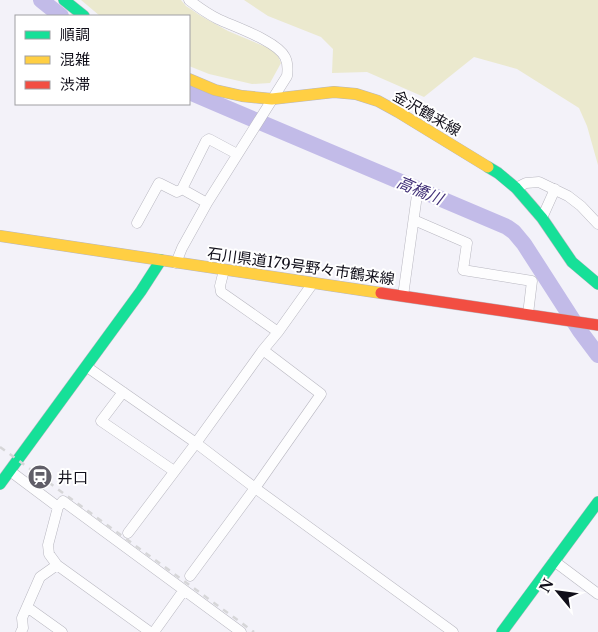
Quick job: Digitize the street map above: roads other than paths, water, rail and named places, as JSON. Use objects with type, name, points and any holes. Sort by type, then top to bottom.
[{"type":"main road","points":[[64,0],[83,15]]},
{"type":"main road","name":"金沢鶴来線","points":[[190,79],[215,90],[242,96],[272,99],[334,92],[356,94],[378,101],[454,145],[516,188],[542,218],[572,262],[598,284]]},
{"type":"main road","name":"石川県道179号野々市鶴来線","points":[[0,236],[598,325]]},
{"type":"main road","points":[[0,484],[87,367],[161,260]]},
{"type":"main road","points":[[502,632],[598,502]]},
{"type":"street","points":[[176,263],[182,248],[207,203],[287,76],[288,65],[285,56],[278,48],[216,18],[189,0]]},
{"type":"street","points":[[137,223],[159,183],[177,192],[182,188],[206,141],[209,139],[237,154]]},
{"type":"street","points":[[516,188],[526,183],[539,182],[555,189],[581,206],[598,224]]},
{"type":"street","points":[[182,188],[207,203]]},
{"type":"street","points":[[542,218],[555,189]]},
{"type":"street","points":[[403,296],[417,195]]},
{"type":"street","points":[[414,220],[467,243],[463,270],[532,281],[528,314]]},
{"type":"street","points":[[224,270],[220,286],[221,292],[278,332]]},
{"type":"street","points":[[128,533],[313,284]]},
{"type":"street","points":[[190,576],[322,394],[263,350]]},
{"type":"street","points":[[87,367],[196,443],[453,632]]},
{"type":"street","points":[[123,392],[101,421],[174,471]]},
{"type":"street","points":[[10,470],[58,506]]},
{"type":"street","points":[[150,632],[57,565],[49,554],[48,545],[58,506],[64,502],[241,632]]},
{"type":"street","points":[[554,561],[598,594]]},
{"type":"street","points":[[21,632],[23,628],[22,618],[40,577],[57,565]]},
{"type":"street","points":[[154,632],[184,590]]},
{"type":"street","points":[[27,607],[62,632]]},
{"type":"waterway","name":"高橋川","points":[[41,0],[60,15]]},
{"type":"waterway","name":"高橋川","points":[[190,92],[507,227],[524,244],[580,331],[598,355]]},
{"type":"railway","points":[[0,447],[254,632]]},
{"type":"place","name":"井口","points":[[40,477]]}]
